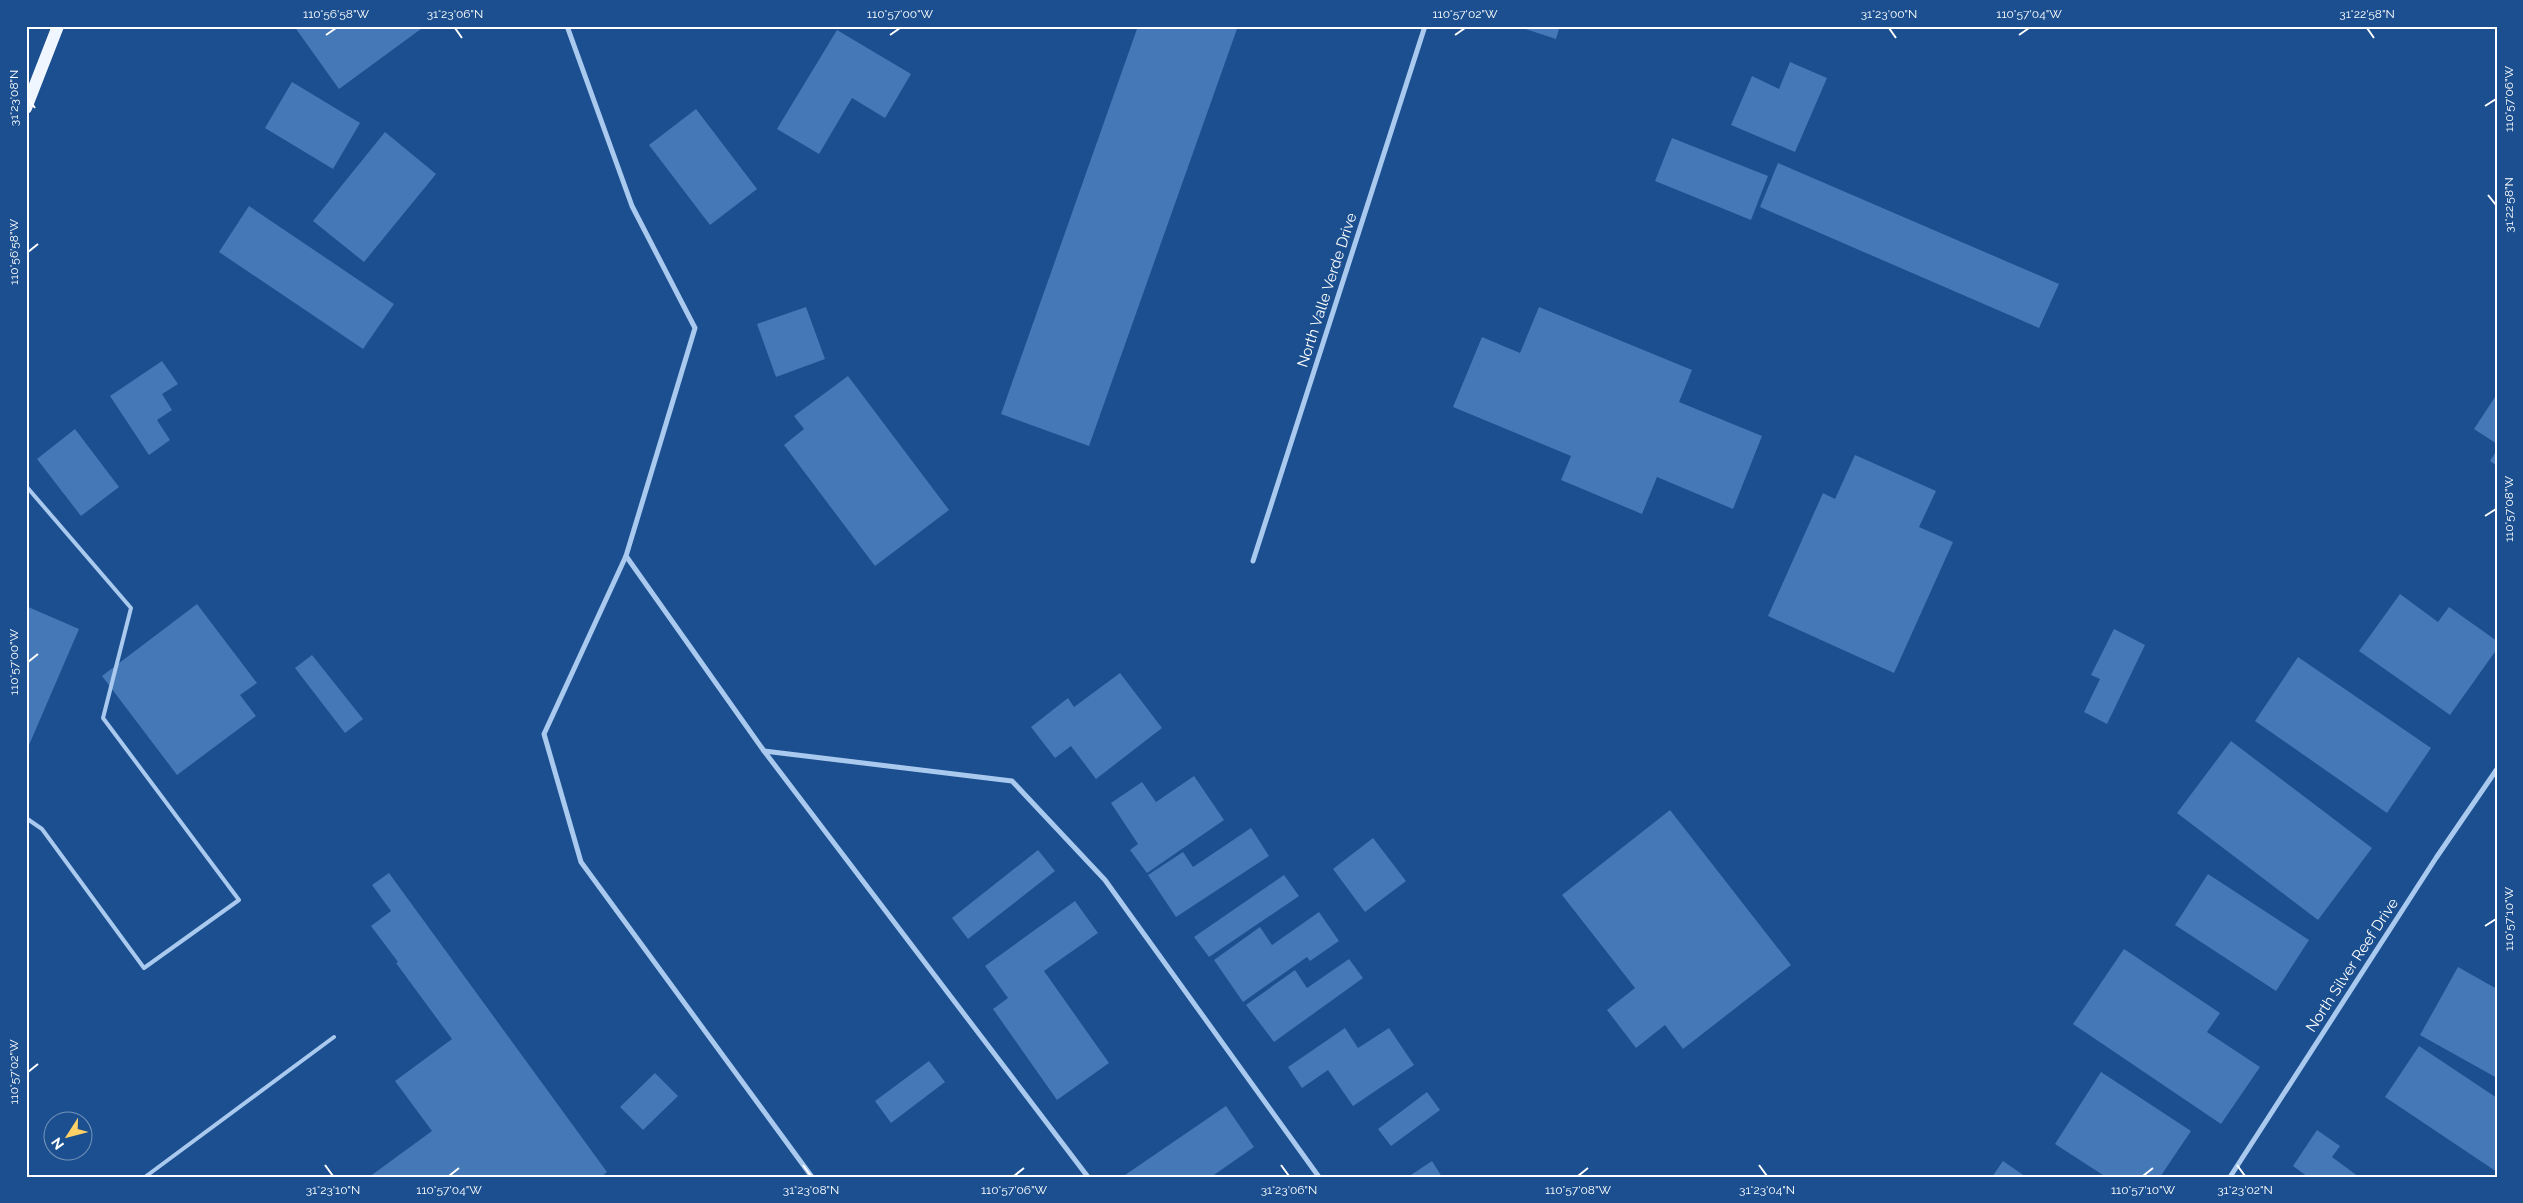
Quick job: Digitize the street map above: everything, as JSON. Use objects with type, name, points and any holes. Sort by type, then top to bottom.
[{"type":"main road","points":[[26,108],[58,26]]},
{"type":"street","points":[[567,26],[632,206],[695,328],[626,556],[544,734],[580,862],[812,1177]]},
{"type":"street","name":"North Valle Verde Drive","points":[[1254,561],[1425,26]]},
{"type":"street","points":[[626,556],[764,751],[1088,1177]]},
{"type":"street","points":[[764,751],[1012,781],[1105,880],[1319,1177]]},
{"type":"street","name":"North Silver Reef Drive","points":[[2230,1177],[2436,858],[2497,769]]},
{"type":"lane","points":[[26,486],[132,608],[103,718],[239,900],[144,968],[42,829],[26,818]]},
{"type":"lane","points":[[145,1177],[334,1037]]},
{"type":"building","points":[[294,26],[425,26],[339,89]]},
{"type":"building","points":[[1138,26],[1238,26],[1089,446],[1001,414]]},
{"type":"building","points":[[1516,26],[1560,26],[1556,39]]},
{"type":"building","points":[[837,30],[911,74],[885,118],[852,98],[819,154],[777,129]]},
{"type":"building","points":[[1790,62],[1827,78],[1795,152],[1731,125],[1752,76],[1779,89]]},
{"type":"building","points":[[292,82],[360,123],[333,169],[265,128]]},
{"type":"building","points":[[696,109],[757,189],[710,225],[649,145]]},
{"type":"building","points":[[385,132],[436,174],[364,262],[313,221]]},
{"type":"building","points":[[1672,138],[1768,176],[1751,220],[1655,181]]},
{"type":"building","points":[[1778,163],[2059,284],[2039,328],[1760,207]]},
{"type":"building","points":[[249,206],[394,304],[363,349],[219,252]]},
{"type":"building","points":[[806,307],[825,359],[776,377],[757,324]]},
{"type":"building","points":[[1539,307],[1692,370],[1679,402],[1762,436],[1733,509],[1657,477],[1642,514],[1561,480],[1571,456],[1453,407],[1482,337],[1520,353]]},
{"type":"building","points":[[162,361],[178,384],[162,394],[172,410],[157,420],[170,440],[149,455],[110,396]]},
{"type":"building","points":[[848,376],[949,510],[875,566],[784,445],[804,429],[794,416]]},
{"type":"building","points":[[2497,394],[2497,444],[2474,429]]},
{"type":"building","points":[[75,429],[119,487],[81,516],[37,459]]},
{"type":"building","points":[[2497,450],[2497,466],[2490,461]]},
{"type":"building","points":[[1855,455],[1936,491],[1919,527],[1953,542],[1894,673],[1768,616],[1823,493],[1835,499]]},
{"type":"building","points":[[2400,594],[2438,622],[2449,607],[2497,641],[2497,649],[2450,715],[2359,651]]},
{"type":"building","points":[[197,604],[257,683],[240,695],[256,716],[177,775],[102,676]]},
{"type":"building","points":[[26,606],[79,629],[26,752]]},
{"type":"building","points":[[2114,629],[2145,645],[2107,724],[2084,712],[2100,679],[2091,675]]},
{"type":"building","points":[[312,655],[363,719],[345,733],[295,668]]},
{"type":"building","points":[[2298,657],[2431,748],[2387,813],[2255,721]]},
{"type":"building","points":[[1120,673],[1162,728],[1096,779],[1071,746],[1055,758],[1031,727],[1068,698],[1074,707]]},
{"type":"building","points":[[2231,741],[2372,848],[2318,920],[2177,813]]},
{"type":"building","points":[[1194,776],[1224,820],[1147,873],[1130,850],[1138,844],[1111,803],[1142,782],[1156,802]]},
{"type":"building","points":[[1670,810],[1791,965],[1683,1049],[1665,1025],[1636,1048],[1607,1010],[1635,988],[1562,895]]},
{"type":"building","points":[[1251,828],[1269,856],[1176,917],[1148,875],[1183,852],[1193,867]]},
{"type":"building","points":[[1373,838],[1406,881],[1365,912],[1333,869]]},
{"type":"building","points":[[1038,850],[1055,871],[968,939],[952,918]]},
{"type":"building","points":[[389,873],[607,1172],[601,1177],[369,1177],[432,1131],[395,1081],[452,1039],[371,926],[391,911],[372,885]]},
{"type":"building","points":[[2208,874],[2309,940],[2276,991],[2175,925]]},
{"type":"building","points":[[1284,875],[1299,896],[1209,957],[1194,937]]},
{"type":"building","points":[[1075,901],[1098,933],[1044,971],[1109,1063],[1057,1100],[993,1009],[1008,998],[985,966]]},
{"type":"building","points":[[1319,912],[1339,941],[1310,961],[1307,957],[1243,1002],[1214,960],[1260,927],[1272,945]]},
{"type":"building","points":[[2124,949],[2220,1013],[2207,1032],[2260,1067],[2221,1124],[2073,1024]]},
{"type":"building","points":[[1349,959],[1363,978],[1274,1042],[1246,1005],[1295,970],[1307,988]]},
{"type":"building","points":[[2458,967],[2497,989],[2497,1078],[2420,1035]]},
{"type":"building","points":[[1345,1028],[1358,1048],[1389,1028],[1414,1065],[1353,1106],[1328,1070],[1302,1088],[1288,1067]]},
{"type":"building","points":[[2419,1046],[2497,1098],[2497,1172],[2385,1097]]},
{"type":"building","points":[[929,1061],[945,1082],[891,1123],[875,1101]]},
{"type":"building","points":[[2101,1072],[2191,1131],[2160,1177],[2106,1177],[2055,1144]]},
{"type":"building","points":[[655,1073],[678,1096],[643,1130],[620,1107]]},
{"type":"building","points":[[1427,1092],[1440,1110],[1391,1146],[1378,1129]]},
{"type":"building","points":[[1226,1106],[1254,1147],[1211,1177],[1126,1177],[1125,1175]]},
{"type":"building","points":[[2317,1130],[2340,1146],[2332,1157],[2359,1177],[2308,1177],[2293,1166]]},
{"type":"building","points":[[1432,1161],[1442,1177],[1408,1177]]},
{"type":"building","points":[[2003,1161],[2026,1177],[1992,1177]]}]
